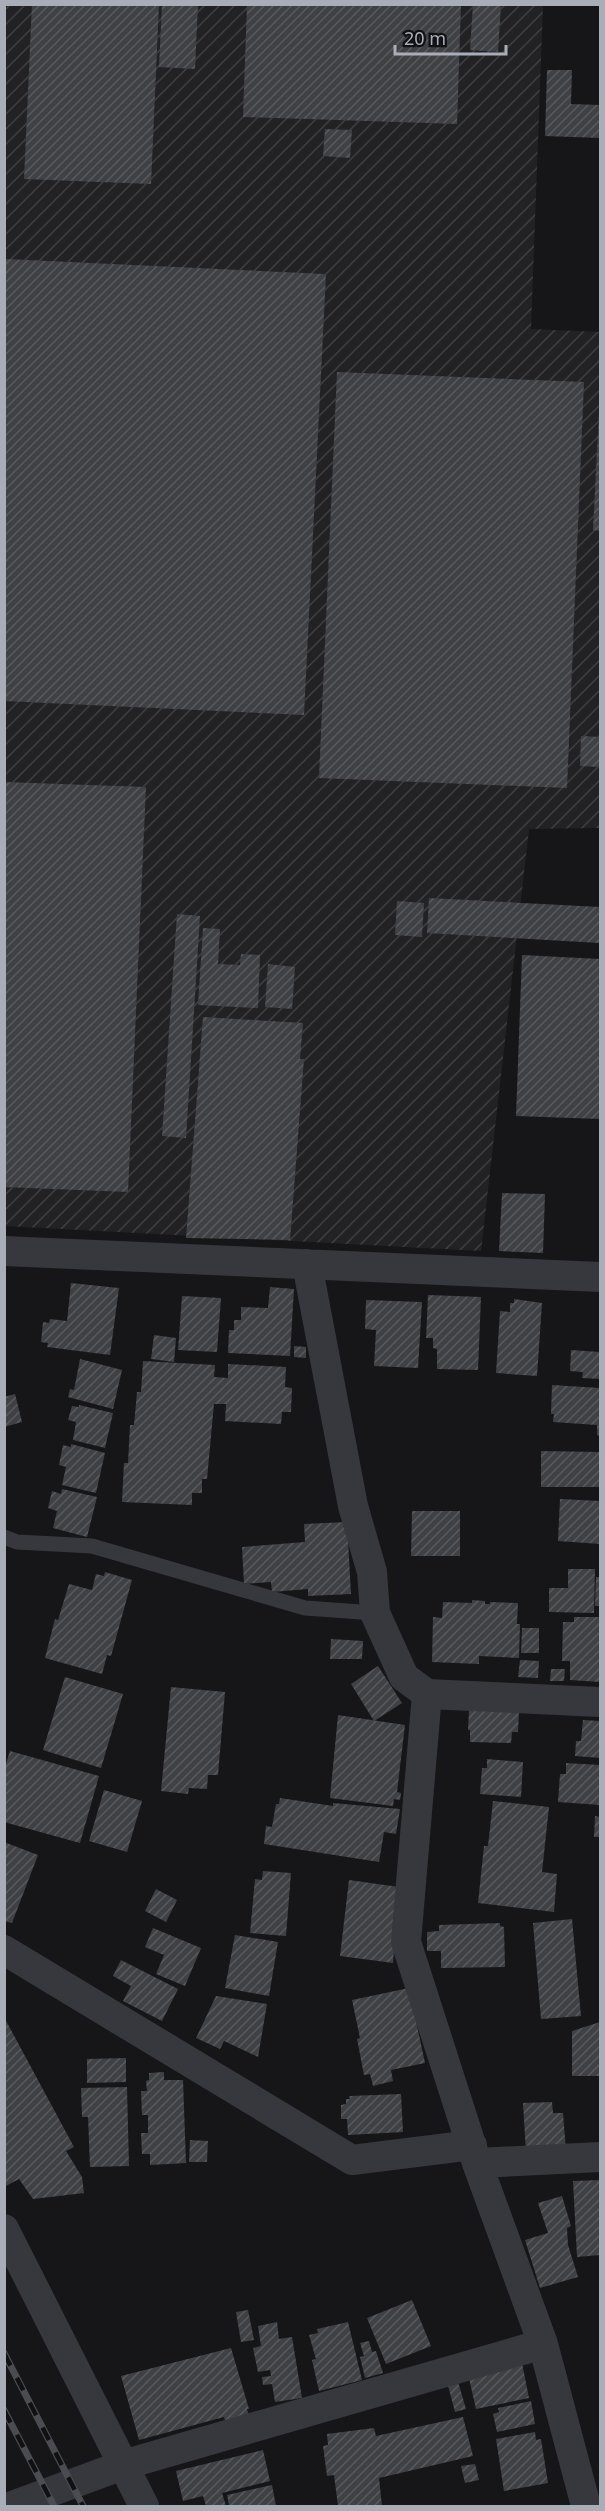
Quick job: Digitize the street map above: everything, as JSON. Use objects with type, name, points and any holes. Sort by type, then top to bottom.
[{"type":"street","points":[[4,1251],[600,1277]]},
{"type":"street","points":[[307,1264],[353,1506],[372,1572],[375,1613],[404,1677],[427,1694],[600,1702]]},
{"type":"street","points":[[427,1694],[406,1942],[475,2154],[543,2344],[586,2506]]},
{"type":"street","points":[[4,1950],[352,2160],[475,2154],[600,2157]]},
{"type":"street","points":[[8,2245],[144,2506]]},
{"type":"street","points":[[12,2506],[123,2465],[543,2344]]},
{"type":"lane","points":[[4,1537],[17,1542],[92,1546],[304,1608],[375,1613]]},
{"type":"shaded area","points":[[4,5],[543,5],[531,329],[600,332],[600,828],[529,829],[481,1251],[5,1226]]},
{"type":"building","points":[[32,4],[159,4],[151,184],[24,179]]},
{"type":"building","points":[[162,4],[198,4],[195,69],[159,67]]},
{"type":"building","points":[[247,4],[461,4],[457,124],[243,117]]},
{"type":"building","points":[[473,4],[501,4],[498,52],[470,50]]},
{"type":"building","points":[[547,70],[572,70],[571,104],[600,105],[600,138],[545,136]]},
{"type":"building","points":[[325,129],[352,130],[350,158],[323,156]]},
{"type":"building","points":[[6,259],[326,274],[304,715],[4,701],[4,298]]},
{"type":"building","points":[[337,372],[584,382],[567,788],[319,778]]},
{"type":"building","points":[[600,412],[600,531],[593,530]]},
{"type":"building","points":[[581,736],[600,737],[599,767],[580,766]]},
{"type":"building","points":[[4,782],[146,787],[128,1192],[4,1187]]},
{"type":"building","points":[[429,898],[600,907],[599,943],[427,933]]},
{"type":"building","points":[[397,901],[424,903],[422,937],[395,935]]},
{"type":"building","points":[[177,914],[200,916],[186,1138],[162,1136]]},
{"type":"building","points":[[203,928],[220,929],[218,964],[240,965],[241,954],[260,955],[258,1008],[198,1005]]},
{"type":"building","points":[[522,955],[600,959],[600,1119],[516,1116]]},
{"type":"building","points":[[268,964],[295,967],[292,1009],[265,1007]]},
{"type":"building","points":[[203,1017],[303,1023],[300,1059],[304,1059],[290,1240],[186,1238]]},
{"type":"building","points":[[502,1193],[545,1194],[543,1253],[499,1251]]},
{"type":"building","points":[[71,1283],[119,1288],[110,1355],[47,1347],[48,1343],[41,1342],[43,1322],[49,1323],[50,1319],[67,1321]]},
{"type":"building","points":[[270,1287],[294,1289],[290,1356],[228,1353],[229,1330],[234,1330],[234,1320],[241,1320],[241,1307],[268,1308]]},
{"type":"building","points":[[428,1295],[481,1297],[478,1370],[437,1369],[437,1349],[433,1348],[433,1338],[426,1338]]},
{"type":"building","points":[[182,1296],[221,1298],[217,1352],[178,1350]]},
{"type":"building","points":[[514,1299],[542,1303],[537,1376],[496,1373],[500,1311],[510,1312],[510,1303],[514,1303]]},
{"type":"building","points":[[366,1300],[422,1302],[418,1368],[374,1366],[376,1330],[365,1329]]},
{"type":"building","points":[[154,1335],[176,1338],[174,1362],[151,1359]]},
{"type":"building","points":[[294,1346],[306,1347],[306,1358],[294,1357]]},
{"type":"building","points":[[571,1350],[600,1352],[600,1379],[582,1378],[583,1372],[570,1371]]},
{"type":"building","points":[[80,1359],[122,1370],[113,1409],[68,1397],[70,1389],[74,1390]]},
{"type":"building","points":[[143,1361],[215,1365],[214,1377],[228,1378],[228,1364],[286,1367],[285,1387],[292,1388],[291,1412],[282,1412],[281,1424],[225,1421],[226,1404],[214,1404],[207,1479],[202,1479],[202,1493],[192,1493],[192,1505],[122,1502],[124,1463],[128,1463],[130,1425],[134,1425],[137,1392],[141,1392]]},
{"type":"building","points":[[552,1385],[600,1388],[600,1436],[597,1435],[597,1425],[553,1422]]},
{"type":"building","points":[[15,1394],[22,1422],[4,1427],[4,1397]]},
{"type":"building","points":[[79,1405],[113,1413],[105,1448],[73,1440],[76,1422],[68,1420],[72,1406],[79,1407]]},
{"type":"building","points":[[71,1444],[105,1453],[96,1493],[62,1485],[66,1467],[59,1465],[63,1445],[71,1447]]},
{"type":"building","points":[[541,1451],[600,1452],[600,1487],[541,1487]]},
{"type":"building","points":[[62,1489],[97,1497],[87,1537],[53,1528],[57,1511],[48,1508],[52,1491],[61,1494]]},
{"type":"building","points":[[560,1499],[600,1501],[600,1544],[558,1541]]},
{"type":"building","points":[[412,1511],[460,1511],[460,1556],[411,1556]]},
{"type":"building","points":[[347,1522],[351,1594],[308,1596],[308,1589],[272,1592],[271,1582],[244,1584],[242,1547],[305,1542],[304,1524]]},
{"type":"building","points":[[568,1569],[595,1569],[594,1613],[549,1612],[549,1588],[568,1588]]},
{"type":"building","points":[[105,1572],[132,1580],[111,1656],[107,1655],[102,1674],[45,1658],[55,1619],[58,1620],[69,1584],[92,1590],[96,1574],[104,1576]]},
{"type":"building","points":[[596,1577],[600,1577],[600,1606],[595,1606]]},
{"type":"building","points":[[472,1600],[485,1601],[485,1604],[490,1604],[490,1602],[518,1603],[519,1658],[479,1656],[479,1664],[432,1662],[433,1617],[442,1618],[443,1602],[472,1603]]},
{"type":"building","points":[[574,1617],[600,1617],[600,1682],[570,1680],[570,1661],[562,1661],[563,1622],[574,1622]]},
{"type":"building","points":[[522,1628],[539,1628],[539,1653],[521,1653]]},
{"type":"building","points":[[331,1639],[363,1641],[362,1659],[330,1659]]},
{"type":"building","points":[[520,1660],[539,1661],[538,1678],[518,1677]]},
{"type":"building","points":[[378,1666],[402,1703],[374,1721],[351,1684]]},
{"type":"building","points":[[551,1669],[565,1669],[564,1681],[550,1681]]},
{"type":"building","points":[[65,1677],[123,1694],[101,1768],[43,1750]]},
{"type":"building","points":[[171,1687],[225,1692],[218,1775],[208,1775],[207,1789],[189,1788],[188,1794],[161,1791]]},
{"type":"building","points":[[469,1710],[519,1712],[518,1732],[512,1732],[511,1743],[470,1742]]},
{"type":"building","points":[[338,1715],[405,1725],[397,1792],[401,1793],[400,1800],[394,1799],[393,1806],[330,1798]]},
{"type":"building","points":[[583,1720],[600,1721],[600,1758],[575,1756],[576,1741],[581,1741]]},
{"type":"building","points":[[10,1751],[99,1776],[80,1843],[4,1822],[4,1770]]},
{"type":"building","points":[[487,1759],[523,1762],[521,1797],[480,1794],[482,1768],[487,1768]]},
{"type":"building","points":[[566,1763],[600,1765],[600,1805],[558,1802],[560,1774],[566,1774]]},
{"type":"building","points":[[104,1790],[142,1801],[127,1852],[89,1841]]},
{"type":"building","points":[[280,1798],[333,1806],[333,1803],[400,1809],[396,1834],[384,1832],[379,1862],[264,1844],[266,1826],[272,1827],[276,1804],[279,1804]]},
{"type":"building","points":[[493,1801],[549,1807],[542,1872],[557,1874],[554,1912],[478,1903],[484,1846],[488,1846]]},
{"type":"building","points":[[595,1816],[600,1817],[600,1837],[594,1837]]},
{"type":"building","points":[[4,1842],[38,1855],[12,1923],[4,1921]]},
{"type":"building","points":[[263,1871],[291,1873],[286,1936],[250,1933],[255,1879],[262,1880]]},
{"type":"building","points":[[349,1880],[399,1887],[393,1963],[340,1956]]},
{"type":"building","points":[[156,1889],[177,1900],[166,1922],[145,1911]]},
{"type":"building","points":[[572,1919],[581,2016],[541,2019],[533,1923]]},
{"type":"building","points":[[500,1923],[500,1926],[504,1927],[505,1967],[441,1968],[441,1951],[427,1951],[427,1932],[439,1931],[439,1925]]},
{"type":"building","points":[[153,1928],[201,1948],[185,1986],[156,1974],[164,1955],[145,1947]]},
{"type":"building","points":[[235,1935],[278,1942],[269,1996],[225,1988]]},
{"type":"building","points":[[121,1960],[178,1989],[162,2021],[123,2001],[131,1986],[113,1976]]},
{"type":"building","points":[[409,1988],[425,2063],[391,2070],[393,2081],[373,2086],[370,2074],[364,2075],[357,2039],[360,2038],[352,2000]]},
{"type":"building","points":[[216,1996],[267,2004],[258,2057],[224,2041],[220,2049],[196,2038]]},
{"type":"building","points":[[4,2017],[74,2147],[66,2151],[82,2177],[84,2193],[33,2199],[19,2179],[4,2187]]},
{"type":"building","points":[[600,2022],[600,2076],[572,2076],[572,2031]]},
{"type":"building","points":[[126,2058],[126,2082],[87,2083],[87,2059]]},
{"type":"building","points":[[164,2072],[164,2080],[183,2080],[186,2163],[150,2165],[150,2154],[142,2154],[141,2133],[148,2133],[148,2115],[142,2115],[141,2091],[147,2091],[146,2081],[149,2080],[149,2073]]},
{"type":"building","points":[[127,2087],[129,2166],[90,2167],[88,2117],[82,2117],[81,2088]]},
{"type":"building","points":[[401,2094],[403,2132],[348,2135],[347,2119],[341,2119],[341,2105],[346,2104],[346,2099],[350,2099],[349,2096]]},
{"type":"building","points":[[552,2102],[553,2113],[563,2113],[566,2151],[526,2153],[523,2103]]},
{"type":"building","points":[[190,2140],[208,2141],[207,2162],[189,2162]]},
{"type":"building","points":[[600,2180],[600,2255],[577,2257],[573,2181]]},
{"type":"building","points":[[562,2196],[571,2226],[567,2228],[568,2245],[578,2277],[540,2288],[525,2240],[548,2233],[538,2203]]},
{"type":"building","points":[[412,2300],[431,2346],[386,2364],[367,2318]]},
{"type":"building","points":[[248,2310],[254,2340],[241,2342],[236,2312]]},
{"type":"building","points":[[277,2322],[279,2339],[292,2337],[302,2398],[275,2402],[272,2384],[263,2385],[262,2377],[271,2376],[270,2370],[258,2372],[253,2348],[261,2346],[258,2326]]},
{"type":"building","points":[[348,2322],[362,2380],[319,2391],[312,2360],[316,2359],[309,2335],[318,2333],[317,2329]]},
{"type":"building","points":[[369,2341],[372,2352],[376,2351],[383,2373],[365,2378],[360,2357],[364,2356],[360,2343]]},
{"type":"building","points":[[231,2348],[250,2419],[226,2425],[224,2417],[139,2440],[121,2376]]},
{"type":"building","points":[[521,2358],[529,2398],[476,2409],[467,2370]]},
{"type":"building","points":[[456,2375],[466,2409],[455,2412],[446,2378]]},
{"type":"building","points":[[531,2401],[535,2424],[497,2432],[493,2414],[499,2412],[498,2408]]},
{"type":"building","points":[[463,2417],[473,2456],[379,2478],[382,2506],[338,2506],[334,2475],[327,2476],[323,2446],[328,2445],[327,2434],[374,2428],[376,2436]]},
{"type":"building","points":[[535,2432],[536,2440],[541,2439],[548,2483],[504,2491],[496,2439]]},
{"type":"building","points":[[263,2450],[270,2481],[222,2493],[226,2506],[206,2506],[203,2496],[183,2501],[176,2471]]},
{"type":"building","points":[[475,2464],[479,2480],[465,2483],[461,2466]]},
{"type":"building","points":[[272,2485],[276,2506],[229,2506],[227,2495]]},
{"type":"railway","points":[[4,2353],[83,2506]]},
{"type":"railway","points":[[4,2410],[54,2506]]}]
